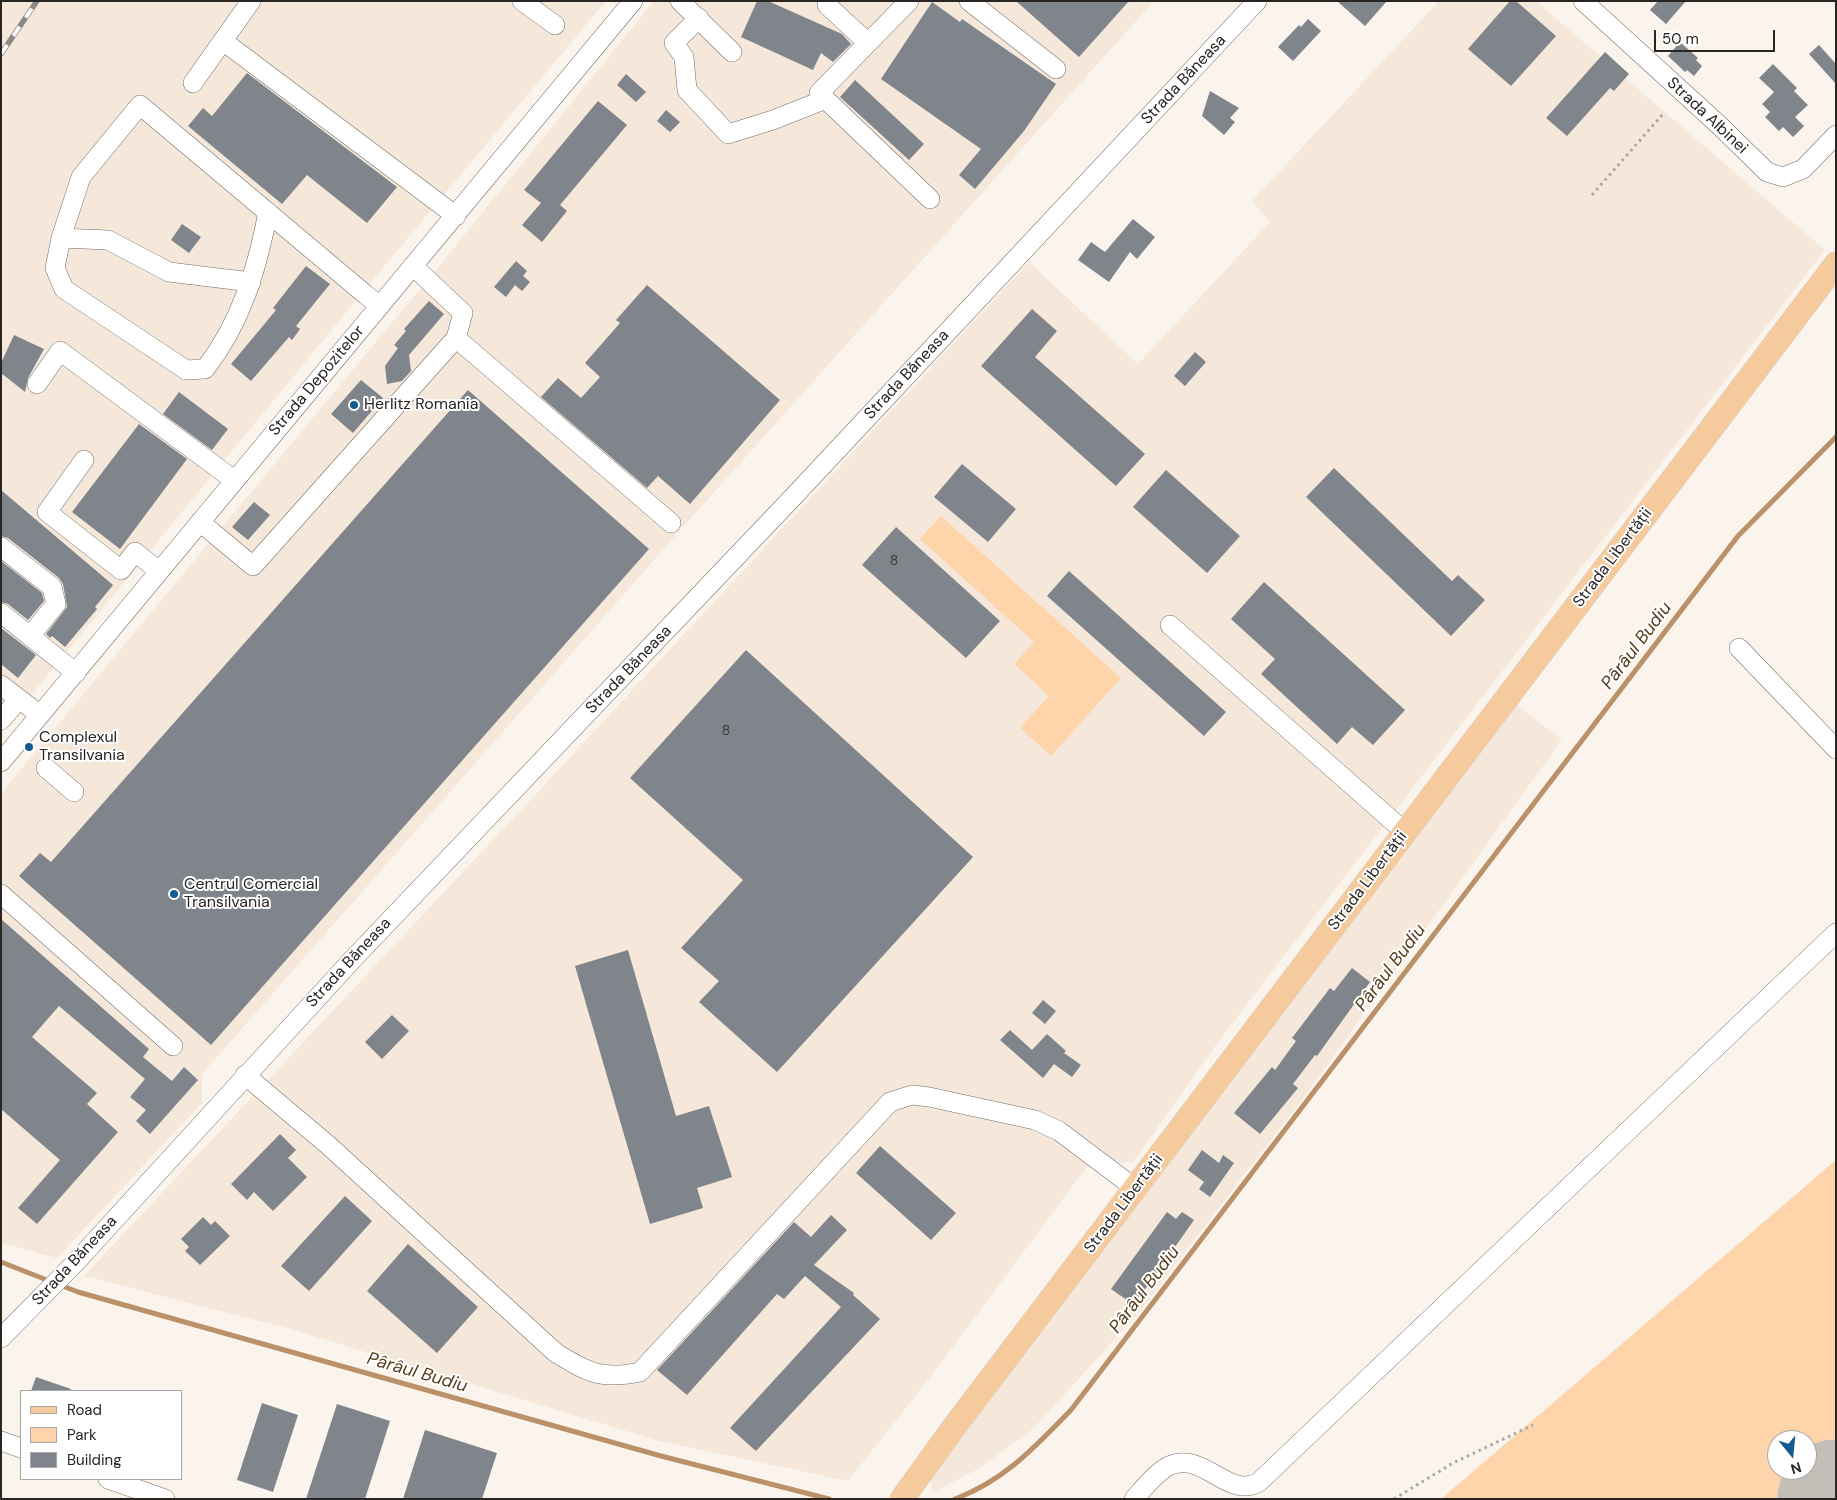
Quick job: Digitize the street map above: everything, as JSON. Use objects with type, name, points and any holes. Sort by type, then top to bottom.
[{"type":"main road","name":"Strada Libertății","points":[[902,1499],[1836,264]]},
{"type":"street","points":[[193,83],[251,1]]},
{"type":"street","points":[[522,1],[555,24],[548,1]]},
{"type":"street","name":"Strada Depozitelor","points":[[1,762],[633,1]]},
{"type":"street","points":[[680,1],[732,52]]},
{"type":"street","points":[[909,1],[819,93],[930,199]]},
{"type":"street","points":[[969,1],[1056,69]]},
{"type":"street","name":"Strada Băneasa","points":[[1,1338],[75,1263],[245,1074],[488,814],[788,502],[1257,1]]},
{"type":"street","name":"Strada Albinei","points":[[1583,1],[1720,126],[1767,172],[1783,177],[1803,169],[1836,135]]},
{"type":"street","points":[[826,5],[868,42]]},
{"type":"street","points":[[699,18],[674,43],[684,57],[687,90],[728,134],[773,120],[826,100]]},
{"type":"street","points":[[223,41],[456,216]]},
{"type":"street","points":[[268,212],[260,254],[244,304],[220,350],[205,369],[186,370],[64,289],[56,268],[61,238],[81,178],[140,105],[268,212],[380,306]]},
{"type":"street","points":[[61,238],[108,240],[169,272],[251,282]]},
{"type":"street","points":[[200,522],[253,566],[456,338],[463,313],[414,266]]},
{"type":"street","points":[[456,338],[671,523]]},
{"type":"street","points":[[37,384],[60,351],[234,480]]},
{"type":"street","points":[[84,460],[47,512],[121,570],[135,552],[159,571]]},
{"type":"street","points":[[1,546],[52,587],[56,604],[30,636]]},
{"type":"street","points":[[1,613],[76,673]]},
{"type":"street","points":[[1170,625],[1405,832]]},
{"type":"street","points":[[1738,648],[1836,748]]},
{"type":"street","points":[[1,685],[40,716]]},
{"type":"street","points":[[1,720],[19,699]]},
{"type":"street","points":[[46,768],[74,792]]},
{"type":"street","points":[[1,894],[173,1046]]},
{"type":"street","points":[[1134,1499],[1170,1465],[1185,1462],[1195,1463],[1236,1485],[1246,1486],[1259,1482],[1836,933]]},
{"type":"street","points":[[245,1074],[328,1145],[556,1354],[587,1372],[616,1377],[640,1372],[890,1102],[912,1095],[929,1097],[1035,1120],[1059,1132],[1136,1189]]},
{"type":"street","points":[[1,1441],[20,1448]]},
{"type":"street","points":[[111,1480],[165,1499]]},
{"type":"path","points":[[1592,194],[1663,114]]},
{"type":"path","points":[[1394,1499],[1453,1463],[1533,1425]]},
{"type":"shaded area","points":[[1,1],[606,1],[367,287],[1,732]]},
{"type":"shaded area","points":[[654,1],[1154,1],[683,527],[202,1074],[202,1103],[57,1258],[1,1243],[1,793],[435,271]]},
{"type":"shaded area","points":[[1439,1],[1536,1],[1825,250],[1218,1042],[1134,1161],[1086,1168],[932,1375],[848,1481],[659,1441],[287,1328],[84,1276],[537,793],[1029,262],[1138,364],[1270,222],[1252,201]]},
{"type":"shaded area","points":[[1514,703],[1562,740],[1307,1093],[1136,1316],[1033,1429],[978,1469],[933,1492],[929,1474]]},
{"type":"green space","points":[[941,516],[1121,678],[1051,756],[1020,728],[1049,696],[1014,664],[1034,642],[920,539]]},
{"type":"green space","points":[[1836,1160],[1836,1499],[1441,1499]]},
{"type":"building","points":[[757,1],[768,1],[842,34],[851,44],[833,62],[821,53],[813,70],[741,37]]},
{"type":"building","points":[[1016,1],[1129,1],[1079,57]]},
{"type":"building","points":[[1337,1],[1387,1],[1365,26]]},
{"type":"building","points":[[1510,1],[1516,1],[1556,36],[1511,86],[1468,49]]},
{"type":"building","points":[[1658,1],[1686,1],[1666,24],[1650,10]]},
{"type":"building","points":[[932,2],[960,22],[962,19],[1056,84],[1024,131],[975,189],[959,175],[981,149],[881,79]]},
{"type":"building","points":[[1308,19],[1321,31],[1293,61],[1278,47],[1299,25],[1301,27]]},
{"type":"building","points":[[1680,42],[1698,58],[1696,60],[1702,66],[1694,76],[1687,70],[1685,72],[1668,56]]},
{"type":"building","points":[[1819,45],[1836,64],[1836,84],[1809,54]]},
{"type":"building","points":[[1605,52],[1629,74],[1614,91],[1610,88],[1567,136],[1546,118]]},
{"type":"building","points":[[1773,64],[1797,88],[1794,91],[1808,105],[1795,117],[1804,126],[1793,137],[1783,127],[1779,131],[1765,117],[1770,112],[1762,104],[1774,92],[1759,78]]},
{"type":"building","points":[[247,73],[397,187],[367,223],[307,175],[282,204],[188,126],[203,108],[212,116]]},
{"type":"building","points":[[626,74],[646,92],[636,102],[617,85]]},
{"type":"building","points":[[855,80],[924,144],[909,160],[840,97]]},
{"type":"building","points":[[1210,91],[1239,108],[1230,118],[1235,122],[1224,135],[1202,116]]},
{"type":"building","points":[[598,101],[627,125],[560,205],[567,211],[542,242],[522,225],[541,203],[524,190]]},
{"type":"building","points":[[666,110],[680,122],[670,132],[657,121]]},
{"type":"building","points":[[1133,219],[1155,237],[1137,259],[1130,252],[1109,282],[1078,260],[1091,242],[1105,252]]},
{"type":"building","points":[[182,224],[201,237],[189,253],[171,240]]},
{"type":"building","points":[[516,261],[527,271],[523,276],[530,282],[522,291],[515,285],[506,297],[494,287]]},
{"type":"building","points":[[306,266],[330,284],[296,326],[300,329],[292,340],[289,337],[251,381],[231,364],[276,310],[273,308]]},
{"type":"building","points":[[647,285],[780,400],[690,504],[658,476],[647,488],[541,397],[558,378],[581,398],[600,377],[585,363],[620,323],[616,320]]},
{"type":"building","points":[[429,301],[444,314],[409,355],[411,371],[402,381],[387,384],[385,366],[398,348],[394,345],[406,331],[404,329]]},
{"type":"building","points":[[1032,309],[1057,331],[1035,357],[1145,454],[1116,486],[981,366]]},
{"type":"building","points":[[14,335],[44,349],[28,378],[25,392],[1,373],[1,363]]},
{"type":"building","points":[[1195,352],[1206,362],[1185,386],[1174,376]]},
{"type":"building","points":[[361,380],[383,398],[353,433],[331,414]]},
{"type":"building","points":[[468,390],[649,549],[211,1045],[19,876],[40,853],[51,862]]},
{"type":"building","points":[[179,392],[228,429],[212,450],[163,414]]},
{"type":"building","points":[[139,424],[187,459],[120,549],[72,512]]},
{"type":"building","points":[[962,464],[1016,509],[988,542],[934,497]]},
{"type":"building","points":[[1334,468],[1452,581],[1458,575],[1485,600],[1451,636],[1306,497]]},
{"type":"building","points":[[1166,470],[1240,536],[1207,573],[1133,507]]},
{"type":"building","points":[[1,490],[113,585],[95,607],[97,609],[65,647],[52,636],[50,638],[46,634],[67,607],[63,584],[59,578],[8,538],[1,536]]},
{"type":"building","points":[[254,502],[270,515],[248,540],[232,527]]},
{"type":"building","points":[[896,527],[1000,621],[966,658],[862,565]]},
{"type":"building","points":[[1,561],[42,593],[44,601],[28,620],[8,604],[1,602]]},
{"type":"building","points":[[1069,571],[1226,712],[1204,736],[1047,596]]},
{"type":"building","points":[[1264,582],[1405,710],[1373,745],[1352,727],[1337,744],[1261,674],[1275,659],[1231,619]]},
{"type":"building","points":[[1,628],[36,655],[18,678],[1,664]]},
{"type":"building","points":[[746,650],[973,857],[777,1072],[699,1002],[719,981],[681,948],[743,880],[630,778]]},
{"type":"building","points":[[1,919],[149,1049],[143,1057],[172,1081],[184,1067],[198,1080],[150,1134],[136,1121],[146,1110],[130,1097],[145,1079],[59,1006],[32,1037],[97,1093],[87,1104],[118,1132],[37,1224],[18,1208],[60,1160],[1,1109]]},
{"type":"building","points":[[628,950],[676,1116],[709,1106],[732,1177],[697,1188],[703,1208],[650,1224],[575,966]]},
{"type":"building","points":[[1352,968],[1370,982],[1317,1056],[1315,1055],[1293,1084],[1298,1088],[1260,1134],[1234,1113],[1272,1067],[1275,1070],[1296,1041],[1292,1038],[1330,988],[1334,991]]},
{"type":"building","points":[[1043,1000],[1056,1011],[1045,1024],[1032,1013]]},
{"type":"building","points":[[392,1015],[409,1031],[382,1059],[365,1042]]},
{"type":"building","points":[[1010,1030],[1032,1050],[1047,1034],[1066,1051],[1064,1053],[1081,1065],[1072,1077],[1054,1064],[1043,1078],[1000,1040]]},
{"type":"building","points":[[280,1134],[296,1150],[288,1158],[307,1177],[273,1211],[254,1192],[247,1200],[231,1184]]},
{"type":"building","points":[[880,1146],[956,1213],[931,1240],[856,1173]]},
{"type":"building","points":[[1202,1150],[1219,1163],[1223,1155],[1234,1163],[1210,1197],[1199,1189],[1204,1182],[1188,1170]]},
{"type":"building","points":[[345,1196],[372,1221],[309,1291],[281,1266]]},
{"type":"building","points":[[1167,1212],[1176,1219],[1182,1212],[1194,1220],[1134,1305],[1111,1289]]},
{"type":"building","points":[[831,1215],[847,1230],[814,1265],[854,1293],[853,1295],[880,1319],[756,1451],[730,1428],[841,1307],[805,1276],[784,1299],[777,1294],[687,1395],[657,1370],[794,1222],[811,1237]]},
{"type":"building","points":[[203,1217],[211,1225],[215,1221],[230,1236],[200,1265],[185,1251],[189,1247],[181,1239]]},
{"type":"building","points":[[408,1244],[478,1307],[437,1353],[367,1291]]},
{"type":"building","points":[[36,1377],[71,1389],[70,1390],[31,1390]]},
{"type":"building","points":[[262,1403],[298,1415],[273,1492],[237,1480]]},
{"type":"building","points":[[337,1404],[390,1421],[365,1499],[306,1499]]},
{"type":"building","points":[[425,1430],[497,1453],[482,1499],[403,1499]]},
{"type":"waterway","name":"Pârâul Budiu","points":[[955,1499],[973,1491],[1004,1472],[1032,1449],[1071,1410],[1738,536],[1836,437]]},
{"type":"waterway","name":"Pârâul Budiu","points":[[1,1262],[52,1282]]},
{"type":"waterway","name":"Pârâul Budiu","points":[[60,1285],[78,1292],[661,1456],[829,1499]]},
{"type":"runway","points":[[1832,1499],[1836,1494]]},
{"type":"railway","points":[[1,54],[37,1]]},
{"type":"place","name":"Herlitz Romania","points":[[354,405]]},
{"type":"place","name":"Complexul Transilvania","points":[[29,747]]},
{"type":"place","name":"Centrul Comercial Transilvania","points":[[174,894]]}]
